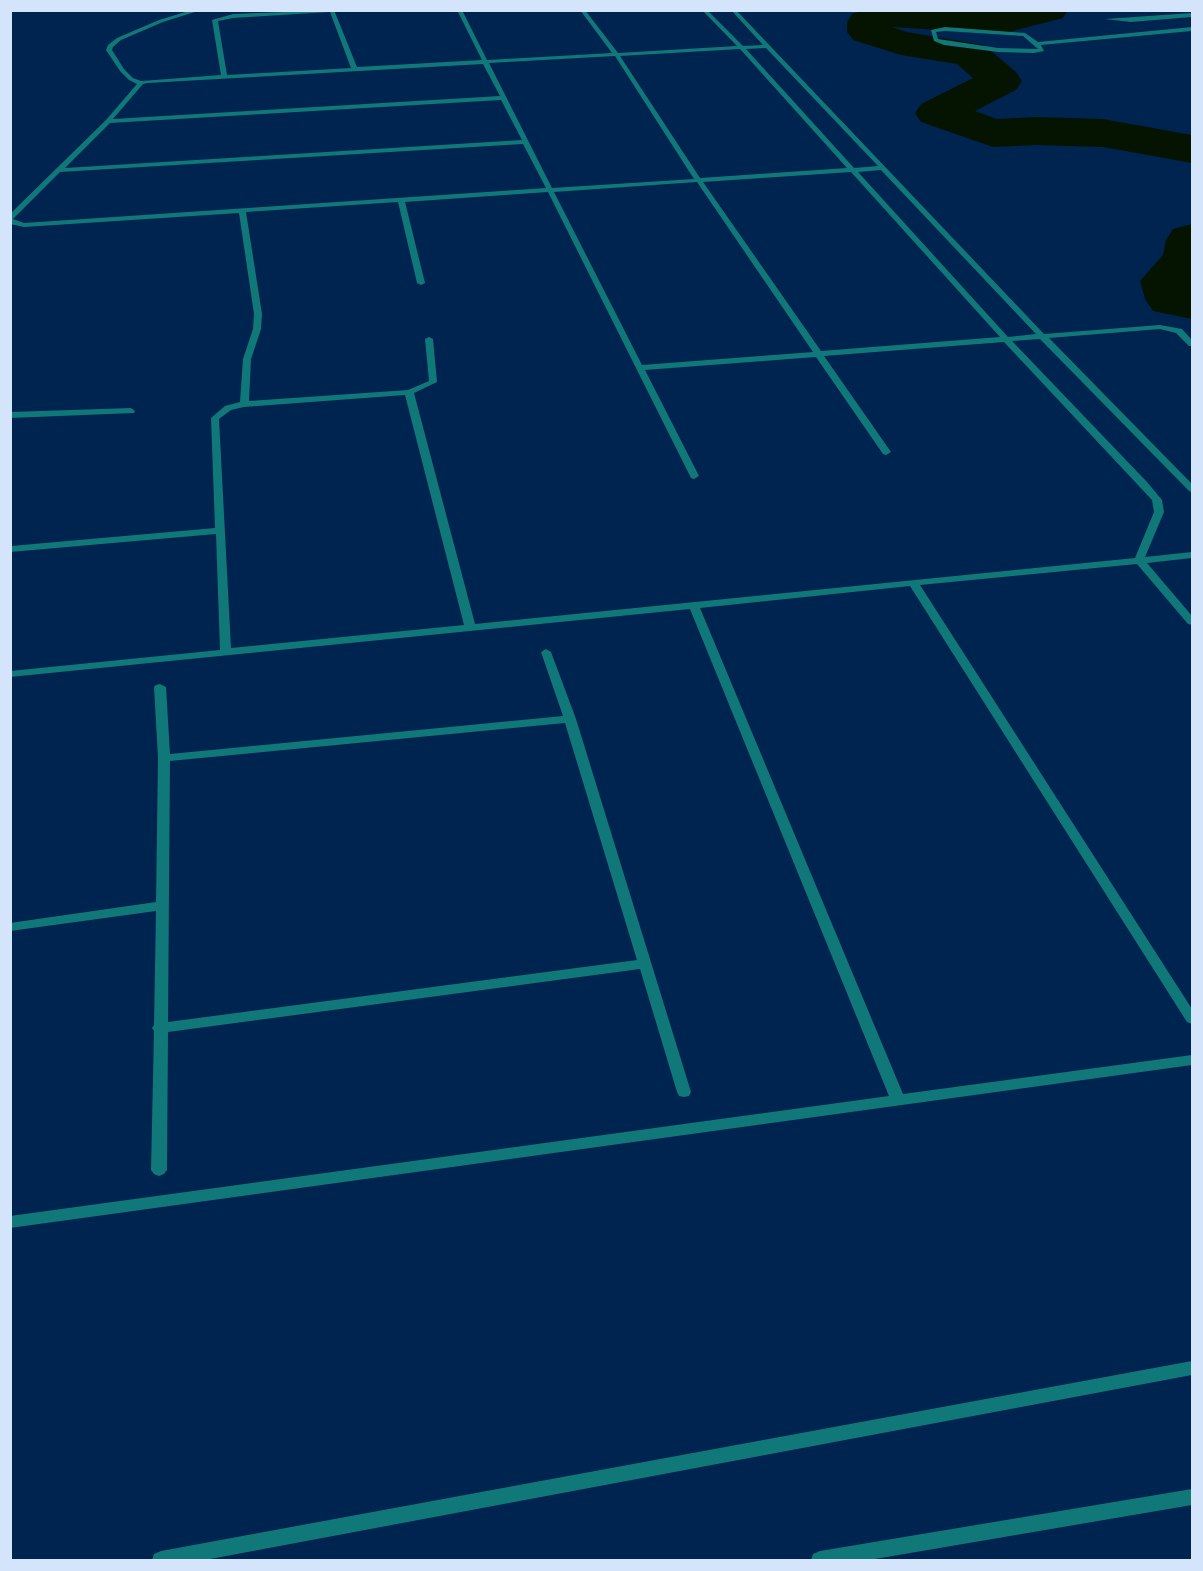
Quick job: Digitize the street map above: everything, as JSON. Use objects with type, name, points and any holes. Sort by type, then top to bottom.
[{"type":"street","points":[[141,83],[131,79],[122,70],[110,46],[119,39],[161,21],[199,10]]},
{"type":"street","points":[[284,10],[298,12]]},
{"type":"street","points":[[224,75],[215,20],[233,16],[332,10],[354,68]]},
{"type":"street","points":[[459,10],[694,476]]},
{"type":"street","points":[[582,10],[616,54],[699,181],[886,452]]},
{"type":"street","points":[[705,10],[1005,338],[1157,500],[1159,512],[1157,521],[1139,560]]},
{"type":"street","points":[[733,10],[1041,335],[1192,489]]},
{"type":"street","points":[[1108,19],[1131,20],[1192,15]]},
{"type":"street","points":[[1037,44],[1042,50],[1011,51],[944,43],[936,40],[933,31],[945,29],[1025,35],[1037,44],[1192,29]]},
{"type":"street","points":[[766,46],[152,80],[141,83],[108,121],[10,220],[24,225],[883,168]]},
{"type":"street","points":[[108,121],[504,98]]},
{"type":"street","points":[[57,170],[527,142]]},
{"type":"street","points":[[400,200],[421,283]]},
{"type":"street","points":[[242,210],[258,314],[257,329],[247,359],[244,404]]},
{"type":"street","points":[[640,368],[1041,335],[1160,327],[1179,331],[1192,329]]},
{"type":"street","points":[[1179,331],[1192,344]]},
{"type":"street","points":[[226,652],[214,421],[222,411],[244,404],[410,392],[433,382],[429,339]]},
{"type":"street","points":[[410,392],[470,627]]},
{"type":"street","points":[[10,415],[131,411]]},
{"type":"street","points":[[11,549],[220,531]]},
{"type":"street","points":[[10,674],[1192,555]]},
{"type":"street","points":[[1139,560],[1192,622]]},
{"type":"street","points":[[913,583],[1192,1019]]},
{"type":"street","points":[[694,605],[898,1101]]},
{"type":"street","points":[[546,652],[570,719],[684,1092]]},
{"type":"street","points":[[159,1170],[164,758],[160,687]]},
{"type":"street","points":[[164,758],[570,719]]},
{"type":"street","points":[[10,927],[161,906]]},
{"type":"street","points":[[159,1028],[644,964]]},
{"type":"street","points":[[10,1222],[1192,1060]]},
{"type":"street","points":[[161,1560],[1192,1368]]},
{"type":"street","points":[[820,1560],[1192,1497]]},
{"type":"waterway","points":[[1049,10],[1001,22],[895,14],[866,22],[867,32],[901,43],[970,54],[1001,81],[937,113],[993,133],[1037,131],[1103,133],[1192,149]]},
{"type":"waterway","points":[[1192,240],[1189,260],[1168,281],[1173,299],[1192,302]]}]
